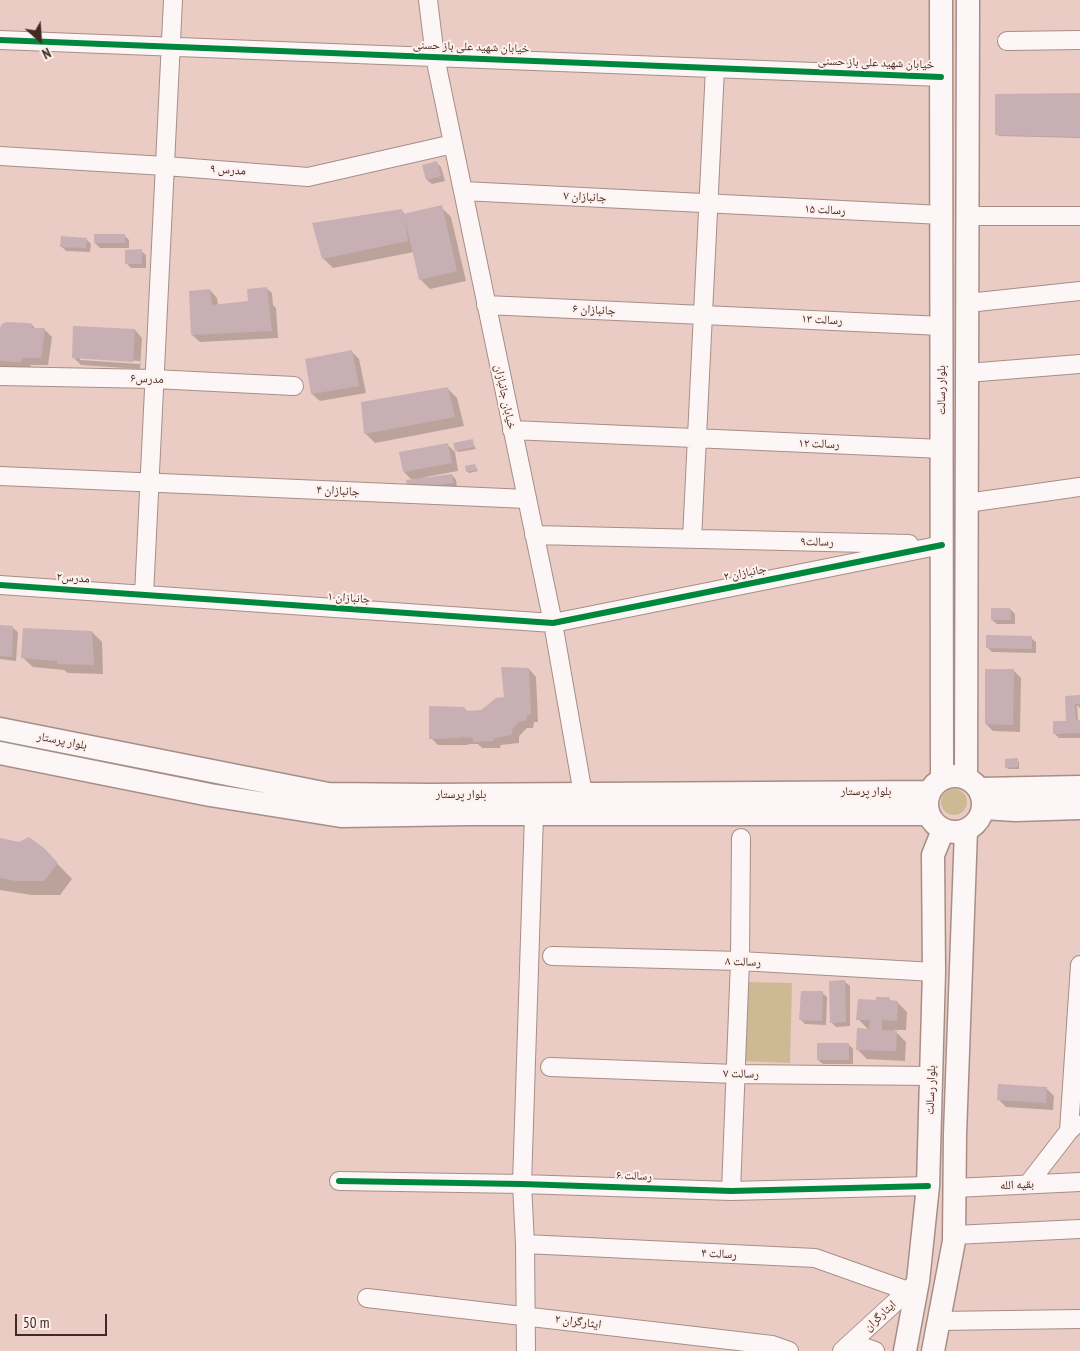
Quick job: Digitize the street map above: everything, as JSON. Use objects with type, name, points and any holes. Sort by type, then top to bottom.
[{"type":"main road","name":"بلوار رسالت","points":[[935,785],[942,545],[942,0]]},
{"type":"main road","name":"بلوار رسالت","points":[[968,0],[967,503],[977,791]]},
{"type":"main road","points":[[942,215],[968,216]]},
{"type":"main road","name":"بلوار پرستار","points":[[0,729],[328,794],[473,804],[534,815],[936,822]]},
{"type":"main road","name":"بلوار پرستار","points":[[0,753],[210,795],[341,816],[583,794],[935,785]]},
{"type":"main road","points":[[977,791],[975,824],[966,830],[954,832],[936,822],[926,803],[935,785],[956,775],[977,791],[1015,810],[1080,808]]},
{"type":"main road","points":[[977,791],[1080,787]]},
{"type":"main road","name":"بلوار رسالت","points":[[905,1351],[928,1186],[934,972],[933,855],[936,822]]},
{"type":"main road","name":"بلوار رسالت","points":[[933,1351],[954,1235],[966,830]]},
{"type":"street","points":[[144,595],[173,0]]},
{"type":"street","name":"خیابان جانبازان","points":[[428,0],[435,57],[553,623],[583,794]]},
{"type":"street","name":"خیابان شهید علی باز حسنی","points":[[0,40],[942,77]]},
{"type":"street","points":[[1006,41],[1080,40]]},
{"type":"street","points":[[692,539],[715,68]]},
{"type":"street","name":"مدرس ۹","points":[[0,156],[308,177],[453,144]]},
{"type":"street","name":"جانبازان ۷","points":[[463,191],[708,204]]},
{"type":"street","name":"رسالت ۱۵","points":[[708,204],[942,215]]},
{"type":"street","points":[[968,216],[1080,216]]},
{"type":"street","points":[[968,303],[1080,291]]},
{"type":"street","name":"جانبازان ۶","points":[[486,305],[703,315]]},
{"type":"street","name":"رسالت ۱۳","points":[[703,315],[942,326]]},
{"type":"street","points":[[967,373],[1080,364]]},
{"type":"street","name":"مدرس۶","points":[[0,376],[154,379],[294,386]]},
{"type":"street","name":"رسالت ۱۲","points":[[512,430],[942,449]]},
{"type":"street","name":"جانبازان ۴","points":[[0,476],[527,499]]},
{"type":"street","points":[[967,503],[1080,487]]},
{"type":"street","name":"رسالت۹","points":[[534,535],[942,545]]},
{"type":"street","name":"جانبازان ۲","points":[[553,623],[942,545]]},
{"type":"street","name":"مدرس۲","points":[[0,585],[144,595]]},
{"type":"street","name":"جانبازان ۱","points":[[144,595],[553,623]]},
{"type":"street","points":[[526,1351],[525,1244],[522,1184],[534,815]]},
{"type":"street","points":[[731,1191],[740,962],[741,838]]},
{"type":"street","name":"رسالت ۸","points":[[552,956],[740,962],[934,972]]},
{"type":"street","points":[[1028,1184],[1074,1126],[1080,965]]},
{"type":"street","name":"رسالت ۷","points":[[550,1067],[735,1074],[932,1076]]},
{"type":"street","name":"رسالت ۶","points":[[339,1181],[522,1184],[731,1191],[928,1186]]},
{"type":"street","name":"بقیه الله","points":[[955,1188],[1080,1182]]},
{"type":"street","points":[[954,1235],[1080,1229]]},
{"type":"street","name":"رسالت ۴","points":[[525,1244],[815,1258],[913,1286]]},
{"type":"street","name":"ایثارگران","points":[[847,1347],[913,1286]]},
{"type":"street","name":"ایثارگران ۲","points":[[367,1298],[772,1345],[789,1351]]},
{"type":"street","points":[[939,1321],[1080,1319]]},
{"type":"street","points":[[847,1347],[875,1351]]},
{"type":"shaded area","points":[[954,789],[963,793],[967,802],[963,811],[954,815],[945,811],[941,802],[945,793]]},
{"type":"shaded area","points":[[744,982],[792,983],[790,1063],[743,1061]]},
{"type":"building","points":[[1080,93],[1080,137],[995,135],[995,94]]},
{"type":"building","points":[[437,161],[441,176],[426,180],[422,165]]},
{"type":"building","points":[[442,205],[457,271],[419,280],[405,219],[408,241],[322,259],[312,223],[402,209],[403,214]]},
{"type":"building","points":[[94,234],[125,234],[125,243],[94,243]]},
{"type":"building","points":[[61,236],[87,238],[86,248],[60,247]]},
{"type":"building","points":[[142,249],[142,264],[125,264],[125,250]]},
{"type":"building","points":[[267,287],[272,331],[191,335],[189,291],[210,289],[212,305],[248,301],[247,289]]},
{"type":"building","points":[[7,322],[33,324],[31,328],[45,328],[41,358],[23,358],[21,362],[0,361],[0,328],[2,324]]},
{"type":"building","points":[[73,326],[135,329],[133,362],[72,358]]},
{"type":"building","points":[[352,350],[359,386],[311,394],[305,359]]},
{"type":"building","points":[[448,387],[455,417],[364,434],[361,402]]},
{"type":"building","points":[[473,439],[474,447],[455,451],[453,443]]},
{"type":"building","points":[[448,443],[452,463],[403,472],[399,452]]},
{"type":"building","points":[[475,464],[477,470],[466,472],[465,466]]},
{"type":"building","points":[[452,474],[453,483],[407,489],[406,480]]},
{"type":"building","points":[[991,608],[1010,608],[1011,620],[991,620]]},
{"type":"building","points":[[0,625],[13,626],[12,657],[0,656]]},
{"type":"building","points":[[23,628],[92,631],[94,665],[57,664],[57,661],[21,658]]},
{"type":"building","points":[[986,635],[1032,636],[1032,649],[986,648]]},
{"type":"building","points":[[501,667],[529,668],[531,715],[527,715],[526,721],[519,721],[512,730],[512,735],[494,738],[493,741],[473,742],[473,738],[462,737],[429,739],[429,706],[464,707],[465,711],[481,710],[496,698],[504,697]]},
{"type":"building","points":[[985,669],[1014,669],[1013,725],[985,724]]},
{"type":"building","points":[[1080,695],[1080,704],[1075,704],[1076,720],[1080,720],[1080,733],[1053,734],[1053,721],[1066,721],[1065,696]]},
{"type":"building","points":[[1018,758],[1018,767],[1005,768],[1005,759]]},
{"type":"building","points":[[29,837],[44,848],[58,863],[44,881],[16,881],[0,878],[0,838],[19,842]]},
{"type":"building","points":[[845,980],[846,1022],[830,1023],[829,981]]},
{"type":"building","points":[[801,991],[823,991],[822,1021],[799,1020]]},
{"type":"building","points":[[876,997],[890,997],[889,1000],[898,1001],[897,1021],[882,1020],[882,1030],[897,1031],[896,1051],[856,1050],[857,1028],[869,1029],[870,1020],[856,1020],[858,999],[876,1000]]},
{"type":"building","points":[[817,1043],[849,1043],[849,1060],[817,1060]]},
{"type":"building","points":[[998,1084],[1047,1087],[1046,1103],[997,1100]]},
{"type":"cycle path","points":[[0,40],[941,77]]},
{"type":"cycle path","points":[[0,585],[553,623],[942,545]]},
{"type":"cycle path","points":[[339,1181],[522,1184],[731,1191],[928,1186]]}]
